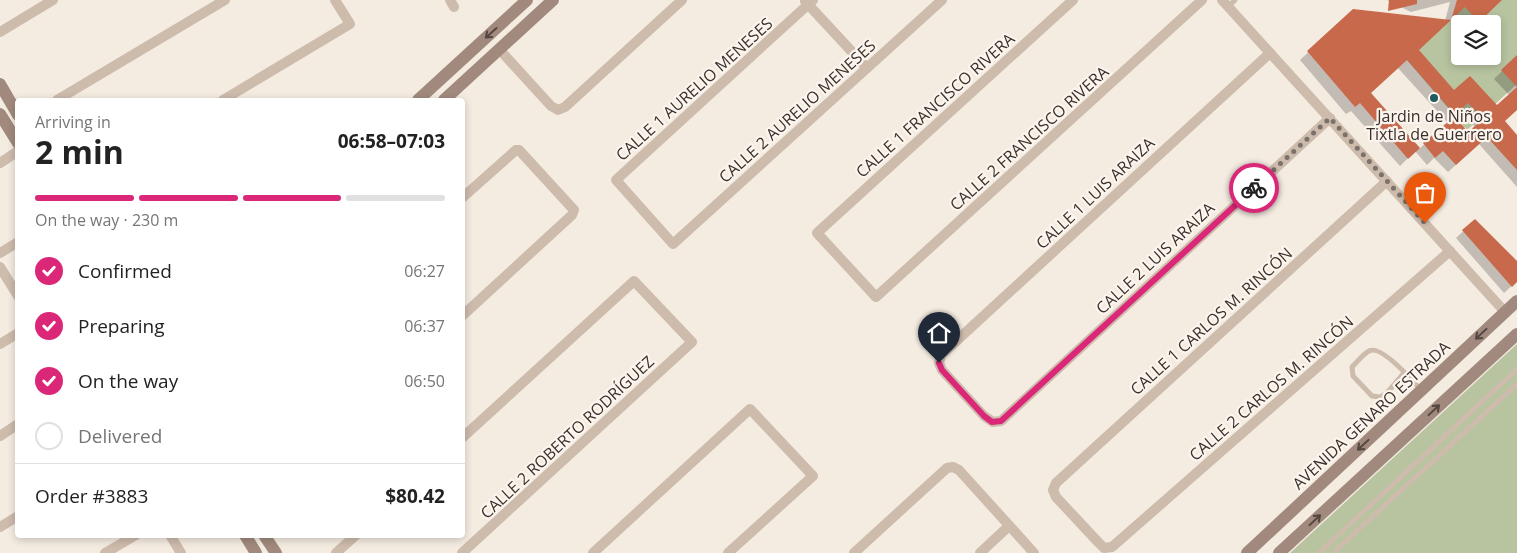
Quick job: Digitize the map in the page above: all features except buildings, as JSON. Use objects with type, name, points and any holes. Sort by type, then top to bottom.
[{"type":"street","points":[[0,32],[53,0]]},
{"type":"street","points":[[59,98],[225,0]]},
{"type":"street","points":[[226,98],[350,24],[335,0]]},
{"type":"street","points":[[420,98],[527,0]]},
{"type":"street","points":[[446,98],[552,0]]},
{"type":"street","points":[[499,49],[551,106],[558,110],[565,107],[682,0]]},
{"type":"street","name":"CALLE 2 AURELIO MENESES","points":[[673,244],[942,0]]},
{"type":"street","name":"CALLE 1 FRANCISCO RIVERA","points":[[876,297],[817,233],[1073,0]]},
{"type":"street","name":"CALLE 2 FRANCISCO RIVERA","points":[[876,297],[1202,0]]},
{"type":"street","points":[[809,1],[867,68]]},
{"type":"street","name":"CALLE 1 AURELIO MENESES","points":[[673,244],[616,180],[809,1]]},
{"type":"street","points":[[1228,2],[1270,52],[1505,312]]},
{"type":"street","name":"CALLE 1 LUIS ARAIZA","points":[[1001,421],[992,422],[984,416],[942,370],[939,363],[941,355],[1270,52]]},
{"type":"street","points":[[0,84],[15,110]]},
{"type":"street","points":[[0,114],[15,138]]},
{"type":"street","name":"CALLE 2 LUIS ARAIZA","points":[[1001,421],[1330,118]]},
{"type":"street","points":[[465,195],[514,151],[519,150],[572,208],[574,213],[465,313]]},
{"type":"street","points":[[0,163],[15,153]]},
{"type":"street","name":"CALLE 1 CARLOS M. RINCÓN","points":[[1112,548],[1104,548],[1056,497],[1053,490],[1056,483],[1387,181]]},
{"type":"street","points":[[0,253],[15,244]]},
{"type":"street","name":"CALLE 2 CARLOS M. RINCÓN","points":[[1112,548],[1450,251]]},
{"type":"street","points":[[0,267],[15,291]]},
{"type":"street","name":"CALLE 2 ROBERTO RODRÍGUEZ","points":[[462,553],[692,342],[634,281],[465,435]]},
{"type":"street","name":"AVENIDA GENARO ESTRADA","points":[[1247,553],[1517,301]]},
{"type":"street","points":[[1279,553],[1517,334]]},
{"type":"street","points":[[0,344],[15,335]]},
{"type":"street","points":[[593,553],[750,409],[813,476],[728,553]]},
{"type":"street","points":[[0,436],[15,426]]},
{"type":"street","points":[[854,553],[947,468],[953,467],[959,470],[1034,553]]},
{"type":"street","points":[[0,527],[15,518]]},
{"type":"street","points":[[980,553],[1009,526]]},
{"type":"street","points":[[105,553],[131,538]]},
{"type":"street","points":[[172,538],[181,553]]},
{"type":"street","points":[[247,538],[255,553]]},
{"type":"street","points":[[266,538],[276,553]]},
{"type":"street","points":[[336,553],[353,538]]},
{"type":"lane","points":[[1404,373],[1386,394],[1380,397],[1372,396],[1353,376],[1352,367],[1370,350],[1376,349],[1385,354],[1404,373],[1421,390]]},
{"type":"lane","points":[[1319,553],[1517,368]]},
{"type":"lane","points":[[1333,553],[1517,384]]},
{"type":"green space","points":[[1472,0],[1517,0],[1517,84],[1467,130],[1407,60],[1451,19],[1451,65],[1501,65],[1501,15],[1456,15]]},
{"type":"green space","points":[[1517,344],[1517,553],[1290,553]]},
{"type":"way so far","points":[[1254,188],[1330,118],[1425,223]]},
{"type":"place","name":"Jardin de Niños Tixtla de Guerrero","points":[[1434,98]]},
{"type":"route","points":[[939,363],[942,370],[984,416],[992,422],[1001,421],[1254,188]]}]
